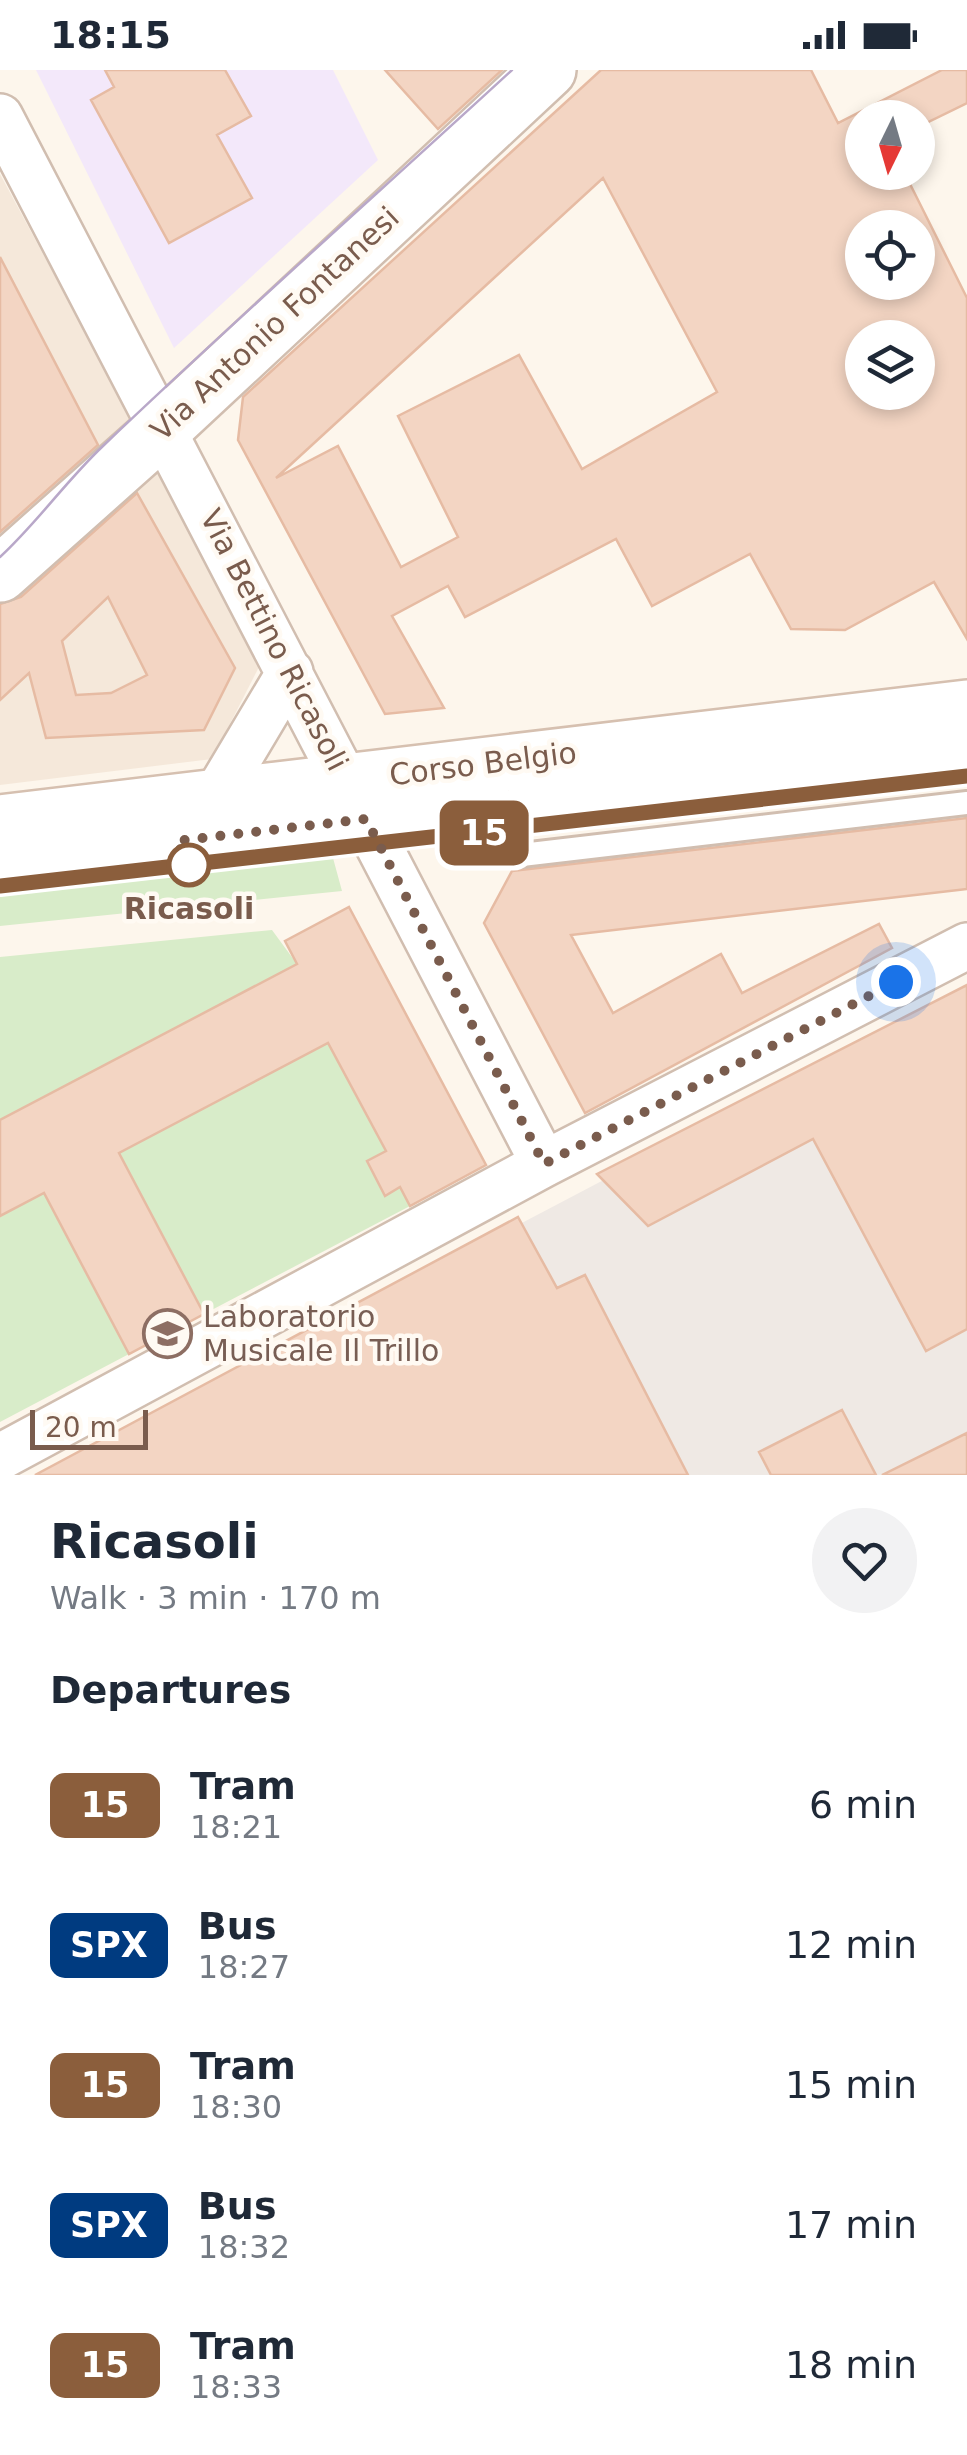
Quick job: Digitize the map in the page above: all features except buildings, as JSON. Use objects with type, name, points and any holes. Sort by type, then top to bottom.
[{"type":"main road","name":"Via Antonio Fontanesi","points":[[0,574],[165,428],[548,70]]},
{"type":"main road","name":"Corso Belgio","points":[[0,861],[967,708]]},
{"type":"main road","name":"Corso Belgio","points":[[0,823],[216,796],[372,805],[967,749]]},
{"type":"street","name":"Via Bettino Ricasoli","points":[[0,117],[290,672],[372,805],[544,1164]]},
{"type":"street","points":[[216,796],[290,672]]},
{"type":"street","points":[[0,1457],[544,1164],[967,946]]},
{"type":"lane","name":"Corso Belgio","points":[[372,805],[513,856],[967,803]]},
{"type":"shaded area","points":[[36,70],[333,70],[378,160],[174,348]]},
{"type":"shaded area","points":[[0,174],[262,661],[212,759],[0,785]]},
{"type":"shaded area","points":[[967,989],[967,1475],[42,1475]]},
{"type":"green space","points":[[333,858],[342,891],[0,926],[0,893]]},
{"type":"green space","points":[[272,930],[297,964],[0,1120],[0,957]]},
{"type":"green space","points":[[336,1039],[410,1206],[204,1314],[119,1153]]},
{"type":"green space","points":[[44,1193],[129,1354],[0,1422],[0,1217]]},
{"type":"tram line","points":[[0,557],[103,446],[512,70]]},
{"type":"tram line","points":[[0,886],[967,776]]},
{"type":"tram line","name":"15","points":[[0,886],[967,776]]},
{"type":"place","name":"Ricasoli","points":[[189,865]]},
{"type":"place","name":"Laboratorio Musicale Il Trillo","points":[[168,1334]]},
{"type":"route","points":[[189,865],[176,841],[366,819],[544,1164],[896,982]]}]
